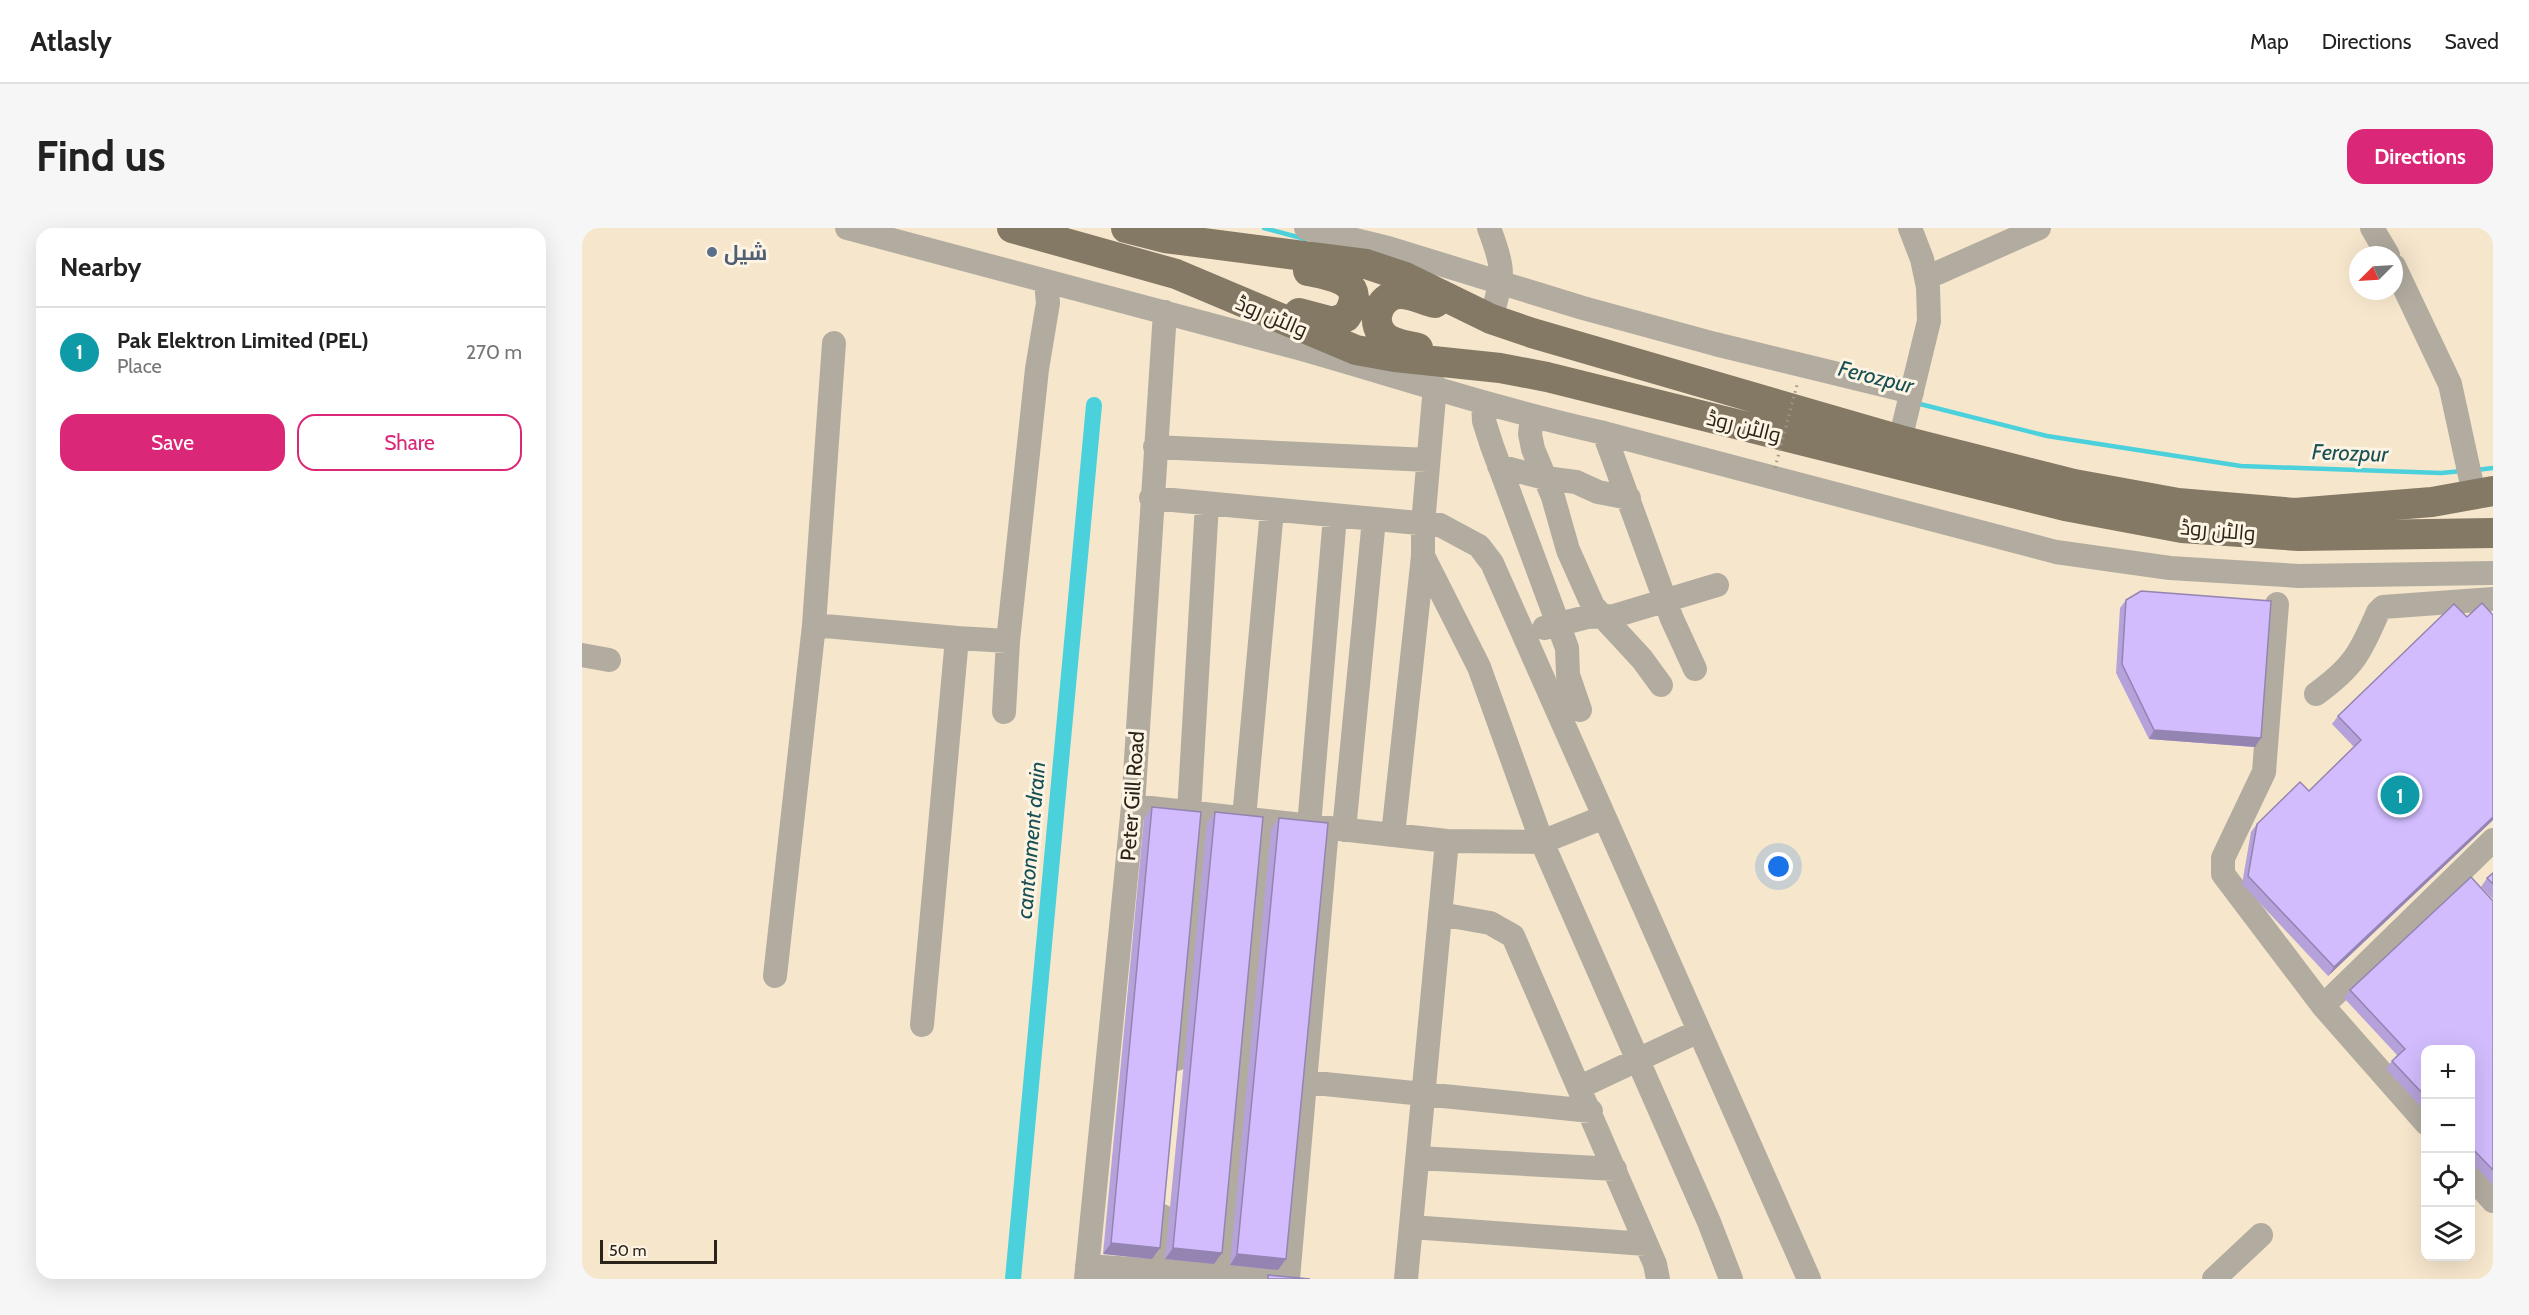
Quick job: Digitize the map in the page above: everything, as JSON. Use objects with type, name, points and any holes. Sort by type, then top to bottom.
[{"type":"main road","name":"والٹن روڈ","points":[[1012,228],[1182,277],[1356,350],[1395,357],[1500,368],[2065,506],[2182,528],[2299,536],[2487,509]]},
{"type":"main road","name":"والٹن روڈ","points":[[1126,228],[1164,238],[1366,264],[1405,277],[1491,319],[1908,407],[2074,484],[2178,503],[2295,513],[2432,502],[2487,509]]},
{"type":"main road","points":[[1164,238],[1343,279],[1350,286],[1353,302],[1346,317],[1333,322],[1182,277]]},
{"type":"main road","points":[[1491,319],[1399,294],[1385,300],[1378,310],[1376,319],[1383,335],[1394,342],[1500,368]]},
{"type":"street","points":[[847,228],[1435,386],[1532,417],[1604,433],[2056,552],[2170,568],[2299,576],[2493,573]]},
{"type":"street","points":[[1306,228],[1374,236],[1501,282],[1715,344],[1908,407],[1929,321],[1930,302],[1922,259],[1910,228]]},
{"type":"street","points":[[1489,228],[1502,262],[1501,282],[1491,319]]},
{"type":"street","points":[[1926,278],[2039,228]]},
{"type":"street","points":[[2372,228],[2383,246]]},
{"type":"street","points":[[1004,712],[1008,641],[1037,369],[1048,303],[1046,282]]},
{"type":"street","points":[[2403,285],[2450,384],[2487,509]]},
{"type":"street","name":"Peter Gill Road","points":[[1086,1272],[1133,806],[1151,498],[1165,312]]},
{"type":"street","points":[[776,976],[814,625],[834,343]]},
{"type":"street","points":[[1393,835],[1423,556],[1423,524],[1435,386]]},
{"type":"street","points":[[1483,402],[1484,421],[1499,466],[1567,648],[1568,675],[1580,710]]},
{"type":"street","points":[[1532,417],[1530,434],[1568,550],[1593,606],[1642,658],[1661,685]]},
{"type":"street","points":[[1604,433],[1665,601],[1695,669]]},
{"type":"street","points":[[1155,447],[1428,460]]},
{"type":"street","points":[[1499,466],[1545,478],[1576,482],[1598,492],[1629,498]]},
{"type":"street","points":[[1151,498],[1440,525],[1479,546],[1492,563],[1809,1279]]},
{"type":"street","points":[[1175,1083],[1195,813],[1207,504]]},
{"type":"street","points":[[1220,1275],[1254,820],[1272,510]]},
{"type":"street","points":[[1288,1279],[1327,828],[1335,516]]},
{"type":"street","points":[[1327,828],[1374,519]]},
{"type":"street","points":[[1423,556],[1479,667],[1542,842],[1731,1279]]},
{"type":"street","points":[[1524,635],[1557,624],[1601,615],[1614,616],[1717,585]]},
{"type":"street","points":[[2316,694],[2344,673],[2357,658],[2378,612],[2383,607],[2493,599]]},
{"type":"street","points":[[2277,604],[2264,772],[2223,858],[2223,874],[2323,1006],[2421,1117]]},
{"type":"street","points":[[814,625],[1008,641]]},
{"type":"street","points":[[922,1025],[957,638]]},
{"type":"street","points":[[582,655],[609,660]]},
{"type":"street","points":[[1133,806],[1447,841],[1542,842],[1605,817]]},
{"type":"street","points":[[2323,1006],[2493,840]]},
{"type":"street","points":[[1406,1279],[1447,841]]},
{"type":"street","points":[[1440,914],[1490,923],[1513,936],[1591,1111],[1646,1244],[1658,1279]]},
{"type":"street","points":[[1580,1087],[1699,1031]]},
{"type":"street","points":[[1305,1082],[1591,1111]]},
{"type":"street","points":[[1418,1158],[1615,1169]]},
{"type":"street","points":[[2475,1181],[2493,1201]]},
{"type":"street","points":[[1157,1270],[1165,1188]]},
{"type":"street","points":[[1411,1227],[1646,1244]]},
{"type":"street","points":[[2214,1279],[2260,1234]]},
{"type":"street","points":[[1086,1272],[1157,1270],[1283,1279]]},
{"type":"path","points":[[1775,468],[1797,385]]},
{"type":"building","points":[[2141,591],[2271,601],[2261,738],[2154,730],[2122,664],[2126,600]]},
{"type":"building","points":[[2482,603],[2493,615],[2493,817],[2334,967],[2248,876],[2257,824],[2300,782],[2309,791],[2361,740],[2338,716],[2454,604],[2467,617]]},
{"type":"building","points":[[1152,807],[1201,812],[1160,1248],[1111,1243]]},
{"type":"building","points":[[1215,812],[1263,817],[1222,1253],[1173,1248]]},
{"type":"building","points":[[1279,818],[1328,823],[1286,1259],[1237,1254]]},
{"type":"building","points":[[2493,873],[2493,884],[2487,878]]},
{"type":"building","points":[[2471,877],[2493,901],[2493,1170],[2475,1151],[2475,1045],[2421,1045],[2421,1092],[2392,1061],[2405,1049],[2350,990]]},
{"type":"building","points":[[1268,1275],[1310,1279],[1268,1279]]},
{"type":"waterway","name":"Ferozpur","points":[[1264,228],[1305,239]]},
{"type":"waterway","name":"Ferozpur","points":[[1916,403],[2047,436],[2241,466],[2441,473],[2462,471]]},
{"type":"waterway","name":"cantonment drain","points":[[1013,1279],[1094,405]]},
{"type":"waterway","name":"Ferozpur","points":[[2476,470],[2493,468]]},
{"type":"place","name":"شیل","points":[[712,252]]},
{"type":"place","name":"Pak Elektron Limited (PEL)","points":[[2400,795]]}]
